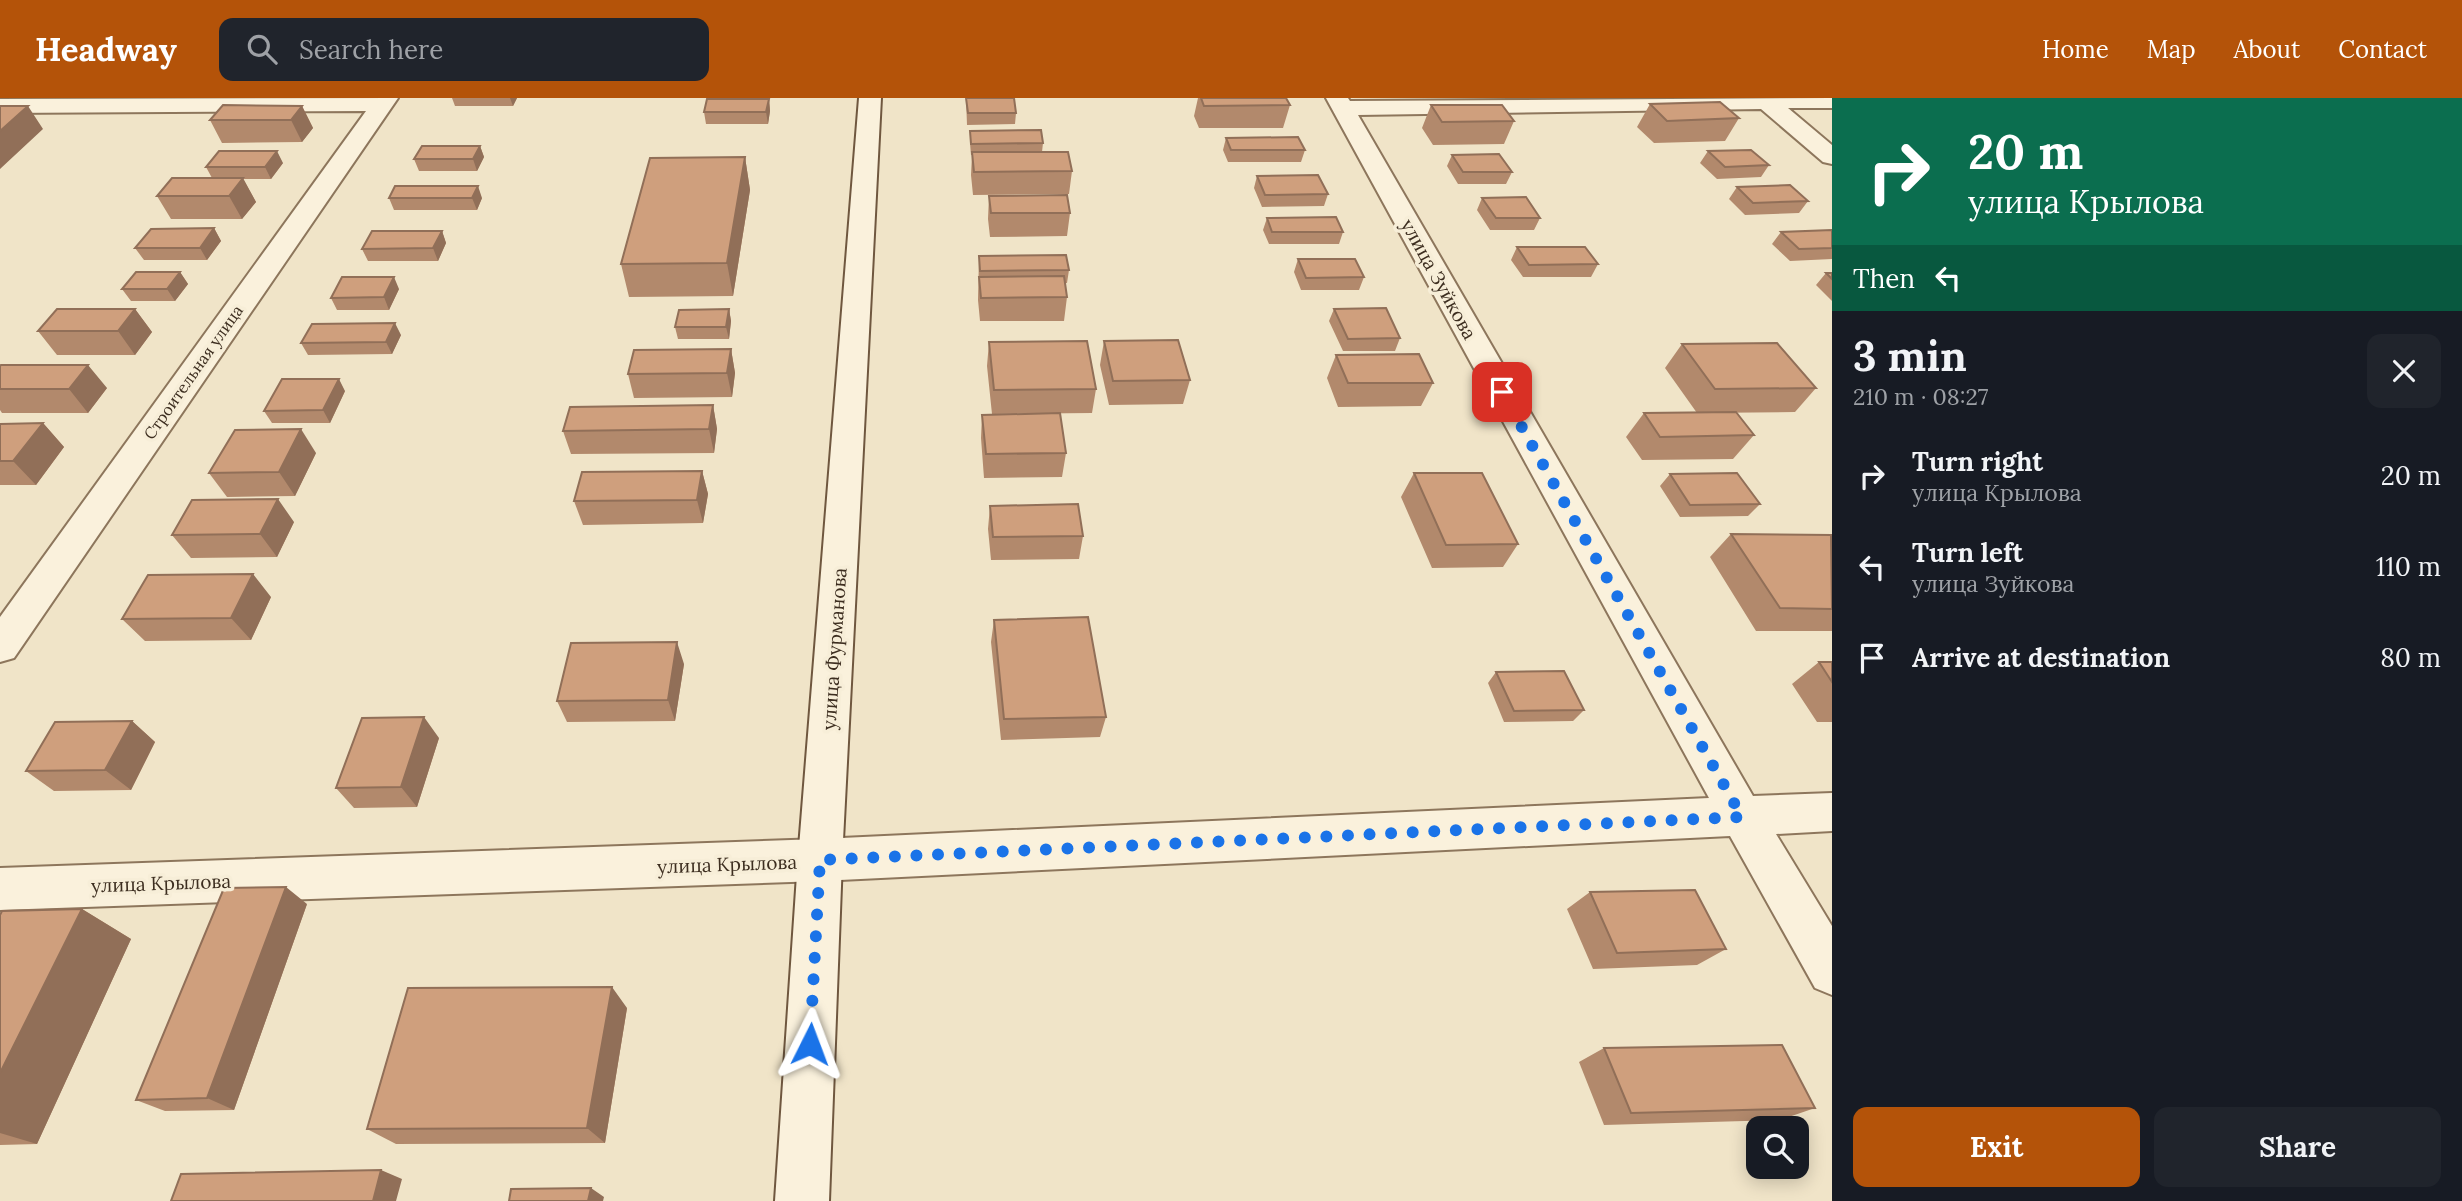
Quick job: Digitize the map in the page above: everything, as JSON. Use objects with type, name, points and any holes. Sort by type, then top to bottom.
[{"type":"street","name":"улица Фурманова","points":[[802,1201],[820,860],[870,98]]},
{"type":"street","points":[[1765,100],[1832,157]]},
{"type":"street","points":[[0,106],[384,101]]},
{"type":"street","name":"Строительная улица","points":[[0,647],[384,101]]},
{"type":"street","points":[[1340,103],[1832,101]]},
{"type":"street","name":"улица Зуйкова","points":[[1340,103],[1742,817],[1832,971]]},
{"type":"street","name":"улица Крылова","points":[[0,889],[820,860],[1832,812]]},
{"type":"building","points":[[966,98],[1014,98],[1016,113],[968,113]]},
{"type":"building","points":[[1201,98],[1286,98],[1290,105],[1204,106]]},
{"type":"building","points":[[707,99],[769,99],[766,112],[704,112]]},
{"type":"building","points":[[1720,102],[1739,118],[1667,121],[1650,104]]},
{"type":"building","points":[[223,105],[302,106],[291,120],[210,120]]},
{"type":"building","points":[[1431,105],[1502,105],[1514,121],[1442,122]]},
{"type":"building","points":[[0,106],[28,106],[0,131]]},
{"type":"building","points":[[1041,130],[1043,143],[971,144],[970,131]]},
{"type":"building","points":[[1298,137],[1305,150],[1231,150],[1226,138]]},
{"type":"building","points":[[422,146],[480,146],[473,159],[414,159]]},
{"type":"building","points":[[1751,150],[1769,165],[1725,167],[1708,151]]},
{"type":"building","points":[[219,151],[277,151],[265,167],[206,167]]},
{"type":"building","points":[[972,152],[1068,152],[1072,171],[974,172]]},
{"type":"building","points":[[1499,154],[1512,172],[1463,172],[1452,155]]},
{"type":"building","points":[[745,157],[727,263],[621,264],[650,158]]},
{"type":"building","points":[[1318,175],[1328,194],[1265,195],[1257,176]]},
{"type":"building","points":[[172,178],[243,178],[229,196],[157,196]]},
{"type":"building","points":[[1790,185],[1808,201],[1753,203],[1737,187]]},
{"type":"building","points":[[395,186],[478,186],[472,198],[389,198]]},
{"type":"building","points":[[1067,195],[1070,213],[991,213],[989,196]]},
{"type":"building","points":[[1526,197],[1540,218],[1496,218],[1482,198]]},
{"type":"building","points":[[1336,217],[1343,232],[1272,232],[1267,218]]},
{"type":"building","points":[[214,228],[200,248],[135,248],[151,229]]},
{"type":"building","points":[[1832,230],[1832,248],[1799,249],[1781,232]]},
{"type":"building","points":[[372,231],[442,231],[433,248],[362,249]]},
{"type":"building","points":[[1517,247],[1585,247],[1598,264],[1529,265]]},
{"type":"building","points":[[1066,255],[1069,270],[980,271],[979,256]]},
{"type":"building","points":[[1298,259],[1355,259],[1364,277],[1306,278]]},
{"type":"building","points":[[136,272],[180,272],[167,289],[122,289]]},
{"type":"building","points":[[1064,276],[1067,297],[981,298],[979,277]]},
{"type":"building","points":[[342,277],[394,277],[384,297],[331,298]]},
{"type":"building","points":[[1386,308],[1400,338],[1348,339],[1334,309]]},
{"type":"building","points":[[57,309],[135,309],[118,331],[38,331]]},
{"type":"building","points":[[729,309],[726,327],[675,327],[679,310]]},
{"type":"building","points":[[395,323],[386,342],[301,343],[312,324]]},
{"type":"building","points":[[1178,340],[1190,380],[1113,381],[1104,341]]},
{"type":"building","points":[[1087,341],[1096,389],[994,390],[989,342]]},
{"type":"building","points":[[1777,343],[1816,388],[1715,389],[1682,344]]},
{"type":"building","points":[[731,349],[727,373],[628,374],[634,350]]},
{"type":"building","points":[[1419,354],[1433,383],[1348,383],[1336,355]]},
{"type":"building","points":[[1,365],[88,365],[69,389],[0,389]]},
{"type":"building","points":[[282,379],[339,379],[323,410],[264,411]]},
{"type":"building","points":[[713,405],[709,429],[563,431],[570,407]]},
{"type":"building","points":[[1736,412],[1754,435],[1660,437],[1644,413]]},
{"type":"building","points":[[1060,413],[1066,453],[986,454],[982,415]]},
{"type":"building","points":[[43,423],[13,461],[0,461],[0,424]]},
{"type":"building","points":[[301,429],[279,472],[209,473],[235,430]]},
{"type":"building","points":[[702,471],[697,500],[574,501],[582,472]]},
{"type":"building","points":[[1414,473],[1482,473],[1518,544],[1446,545]]},
{"type":"building","points":[[1737,473],[1760,504],[1690,505],[1670,474]]},
{"type":"building","points":[[278,499],[260,534],[172,535],[192,500]]},
{"type":"building","points":[[1078,504],[1083,536],[993,537],[990,506]]},
{"type":"building","points":[[1731,534],[1831,535],[1832,609],[1780,608]]},
{"type":"building","points":[[253,574],[231,618],[122,619],[148,575]]},
{"type":"building","points":[[1088,617],[1106,717],[1004,719],[994,620]]},
{"type":"building","points":[[677,642],[668,700],[557,701],[571,643]]},
{"type":"building","points":[[1819,662],[1832,662],[1832,682]]},
{"type":"building","points":[[1564,671],[1584,710],[1514,711],[1496,672]]},
{"type":"building","points":[[424,717],[401,787],[336,788],[362,718]]},
{"type":"building","points":[[132,721],[105,770],[26,771],[55,722]]},
{"type":"building","points":[[286,887],[207,1098],[136,1100],[224,888]]},
{"type":"building","points":[[1695,890],[1726,949],[1617,953],[1590,892]]},
{"type":"building","points":[[82,909],[0,1073],[2,911]]},
{"type":"building","points":[[612,987],[587,1128],[367,1129],[408,988]]},
{"type":"building","points":[[1782,1045],[1815,1108],[1631,1113],[1604,1048]]},
{"type":"building","points":[[381,1170],[373,1201],[171,1201],[181,1174]]},
{"type":"building","points":[[591,1188],[588,1201],[509,1201],[511,1189]]},
{"type":"route","points":[[810,1044],[820,860],[1742,817],[1502,392]]}]
